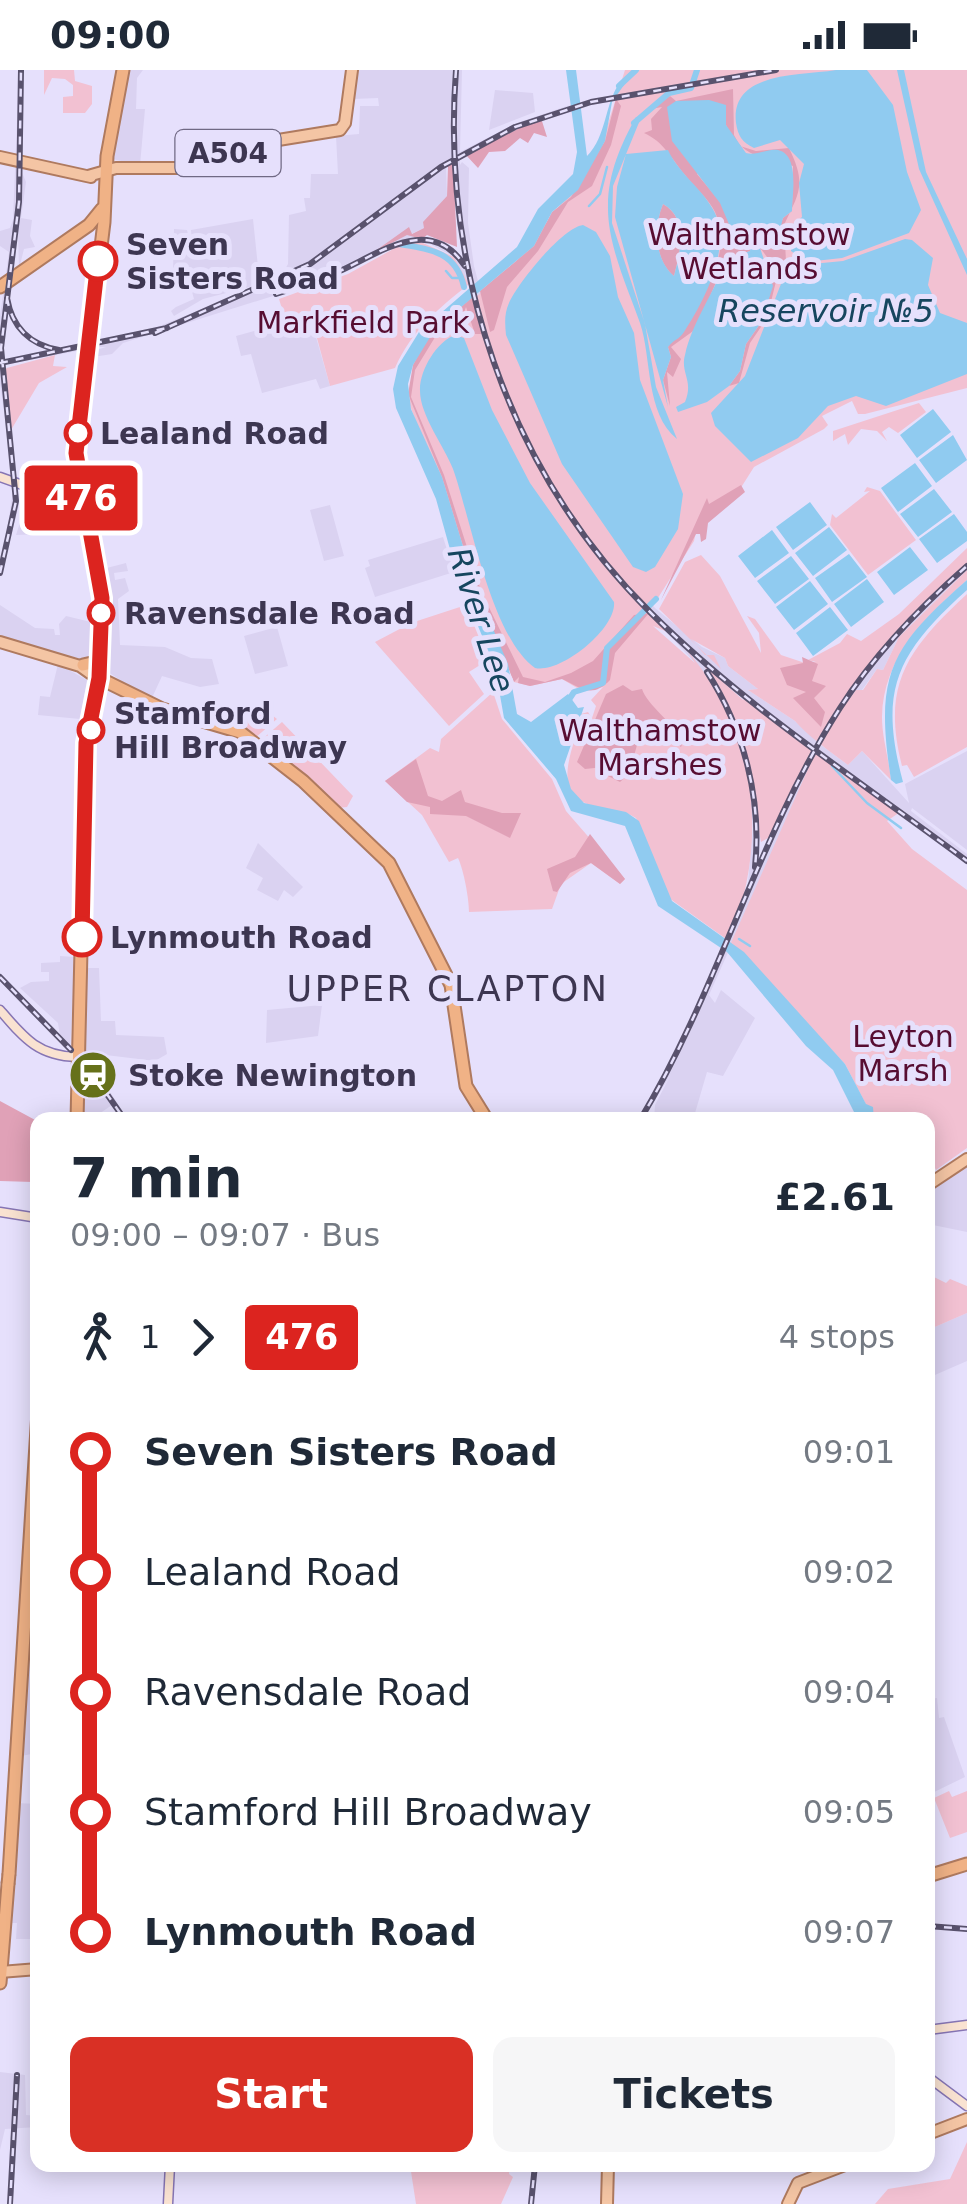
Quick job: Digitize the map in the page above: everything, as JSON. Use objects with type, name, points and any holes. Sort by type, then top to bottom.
[{"type":"highway","points":[[77,1112],[86,743],[98,673],[98,568],[80,495],[76,453],[102,210],[123,70]]},
{"type":"highway","points":[[0,286],[86,228],[102,210]]},
{"type":"highway","points":[[86,228],[100,237]]},
{"type":"highway","points":[[98,673],[162,709],[224,724],[256,744],[390,864],[421,919],[453,992],[466,1086],[482,1112]]},
{"type":"highway","points":[[0,1982],[30,1545]]},
{"type":"highway","points":[[935,1874],[967,1864]]},
{"type":"main road","name":"A504","points":[[0,156],[88,176],[108,171],[188,168],[272,141],[340,130],[346,123],[352,70]]},
{"type":"main road","points":[[0,477],[60,497],[80,495]]},
{"type":"main road","points":[[0,642],[98,673]]},
{"type":"main road","points":[[0,1010],[39,1050],[77,1057]]},
{"type":"main road","points":[[935,1180],[967,1159]]},
{"type":"main road","points":[[0,1212],[30,1217]]},
{"type":"main road","points":[[1,1972],[30,1970]]},
{"type":"main road","points":[[935,2029],[967,2025]]},
{"type":"main road","points":[[935,2082],[967,2106]]},
{"type":"main road","points":[[935,2131],[967,2118]]},
{"type":"main road","points":[[168,2204],[170,2172]]},
{"type":"main road","points":[[606,2172],[607,2198]]},
{"type":"main road","points":[[796,2190],[831,2172]]},
{"type":"shaded area","points":[[19,70],[21,170],[26,182],[21,218],[32,220],[30,236],[35,247],[24,249],[19,269],[18,232],[8,292],[16,322],[38,343],[63,349],[100,343],[99,339],[137,335],[272,281],[203,299],[174,316],[171,311],[194,299],[187,273],[173,272],[174,229],[187,230],[193,254],[191,230],[253,219],[258,267],[270,266],[271,273],[283,273],[288,264],[289,215],[306,211],[304,198],[310,198],[311,174],[338,174],[336,136],[359,134],[360,106],[379,106],[378,98],[353,99],[356,70],[462,70],[460,152],[517,123],[570,105],[459,156],[460,165],[462,162],[469,168],[468,223],[474,266],[497,353],[541,456],[593,536],[655,608],[702,647],[725,658],[728,666],[758,689],[748,690],[795,721],[818,742],[873,660],[967,565],[967,570],[899,637],[883,670],[877,669],[862,690],[854,693],[821,745],[848,765],[862,751],[909,803],[905,784],[967,751],[967,850],[912,808],[911,811],[967,854],[967,862],[818,751],[709,995],[715,1003],[721,990],[755,1018],[723,1076],[707,1072],[695,1112],[655,1112],[671,1074],[648,1112],[642,1112],[697,1013],[747,893],[753,828],[743,756],[706,675],[603,563],[548,481],[514,416],[488,351],[484,352],[469,284],[451,255],[428,243],[404,242],[321,281],[123,343],[112,354],[93,357],[93,351],[106,347],[98,347],[3,365],[19,505],[0,579],[14,484],[0,383],[0,316],[9,252],[0,246],[0,231],[10,228]],"holes":[[[453,161],[463,261],[444,245],[411,234],[424,228],[424,222],[447,196],[446,165]],[[4,314],[9,314],[27,339],[54,351],[3,361]],[[706,666],[815,748],[760,864],[745,753]]]},
{"type":"shaded area","points":[[129,70],[143,70],[137,78],[136,109],[145,109],[140,165],[112,159]]},
{"type":"shaded area","points":[[495,90],[533,93],[535,112],[489,130]]},
{"type":"shaded area","points":[[310,316],[330,386],[320,389],[316,379],[262,393],[251,354],[241,356],[236,336]]},
{"type":"shaded area","points":[[22,487],[36,492],[37,513],[51,512],[54,498],[54,520],[65,521],[68,533],[16,535],[23,513]]},
{"type":"shaded area","points":[[330,505],[344,556],[324,561],[310,510]]},
{"type":"shaded area","points":[[443,537],[454,572],[375,597],[365,568],[370,566],[368,560]]},
{"type":"shaded area","points":[[126,563],[128,571],[114,573],[115,580],[125,578],[129,591],[118,599],[120,645],[165,647],[191,658],[212,659],[219,684],[200,687],[162,676],[151,700],[108,672],[103,569]]},
{"type":"shaded area","points":[[0,605],[35,628],[54,629],[55,635],[60,635],[59,624],[66,616],[95,623],[89,661],[0,638]]},
{"type":"shaded area","points":[[277,627],[288,666],[255,674],[244,636]]},
{"type":"shaded area","points":[[58,664],[87,680],[80,719],[38,715],[40,696],[50,697]]},
{"type":"shaded area","points":[[258,843],[303,887],[293,897],[284,890],[278,901],[257,890],[263,878],[246,868]]},
{"type":"shaded area","points":[[60,956],[75,957],[70,1052],[0,980],[0,975],[60,1036],[58,1023],[20,988],[31,982],[49,981],[49,972],[41,972],[41,963],[60,962]]},
{"type":"shaded area","points":[[87,968],[99,968],[101,1021],[115,1021],[116,1035],[164,1037],[167,1054],[155,1061],[81,1052]]},
{"type":"shaded area","points":[[322,1005],[318,1036],[266,1043],[267,1010]]},
{"type":"shaded area","points":[[81,1055],[90,1060],[123,1112],[116,1112],[112,1105],[102,1112],[82,1112],[81,1072],[91,1078],[84,1071]]},
{"type":"shaded area","points":[[967,1167],[967,1232],[935,1225],[935,1188]]},
{"type":"shaded area","points":[[967,1313],[967,1361],[935,1375],[935,1327]]},
{"type":"shaded area","points":[[29,1617],[30,1617],[30,1754],[21,1756]]},
{"type":"shaded area","points":[[935,1698],[939,1718],[944,1717],[965,1777],[935,1792]]},
{"type":"shaded area","points":[[17,1803],[30,1804],[30,1939],[16,1939],[17,1923],[6,1923]]},
{"type":"shaded area","points":[[0,2072],[25,2075],[30,2127],[5,2129],[0,2150]]},
{"type":"green space","points":[[44,70],[74,70],[75,81],[92,86],[92,104],[85,113],[63,113],[63,97],[73,96],[73,85],[65,79],[52,78],[44,95]]},
{"type":"green space","name":"Walthamstow Wetlands","points":[[625,70],[967,70],[967,388],[865,414],[858,414],[852,401],[822,416],[828,425],[824,429],[754,467],[742,486],[699,518],[694,541],[649,612],[670,633],[653,626],[695,663],[686,649],[710,682],[742,753],[750,790],[752,828],[742,904],[729,941],[669,898],[636,818],[590,805],[570,789],[568,765],[581,714],[588,712],[592,718],[596,706],[591,700],[603,687],[582,691],[562,679],[530,686],[514,682],[409,403],[413,365],[428,337],[512,267],[597,158]]},
{"type":"green space","points":[[733,89],[734,135],[739,144],[726,125],[697,174],[721,203],[734,236],[751,243],[750,251],[726,259],[696,329],[671,347],[681,359],[673,377],[667,372],[670,406],[663,380],[671,357],[668,347],[699,301],[716,266],[720,230],[709,202],[662,145],[644,133],[652,130],[651,119],[662,107],[651,109],[670,96],[676,101]]},
{"type":"green space","points":[[616,99],[621,106],[611,145],[592,186],[568,202],[538,251],[507,287],[494,330],[490,332],[480,291],[534,246],[552,212],[571,197],[605,141]]},
{"type":"green space","points":[[541,118],[547,137],[534,133],[528,143],[520,138],[505,151],[489,152],[478,168],[465,154]]},
{"type":"green space","points":[[742,147],[756,151],[789,148],[799,180],[792,208],[793,166]]},
{"type":"green space","points":[[453,160],[457,247],[427,235],[422,239],[407,235],[371,254],[409,227],[412,234],[424,228],[423,222],[447,196],[448,167],[444,166]]},
{"type":"green space","points":[[663,204],[677,218],[679,227],[680,247],[674,276],[663,262],[658,243]]},
{"type":"green space","points":[[790,213],[784,225],[786,261],[779,269],[767,318],[750,343],[739,383],[729,386],[740,371],[746,344],[762,321],[776,269],[758,245],[775,241],[783,218]]},
{"type":"green space","name":"Markfield Park","points":[[421,242],[454,257],[469,284],[418,331],[395,368],[330,386],[311,316],[286,322],[279,299],[348,274],[397,247]]},
{"type":"green space","points":[[472,297],[483,334],[475,334],[466,307],[459,327],[451,327],[451,320],[440,329],[415,370],[411,397],[444,475],[481,591],[523,677],[545,682],[571,673],[593,661],[634,615],[649,613],[615,653],[610,680],[598,689],[586,690],[562,679],[530,686],[518,683],[519,677],[514,682],[476,589],[442,477],[408,394],[413,365],[428,337]]},
{"type":"green space","points":[[55,355],[53,366],[67,367],[39,383],[11,430],[3,369]]},
{"type":"green space","points":[[919,403],[926,412],[898,433],[889,427],[882,432],[887,441],[877,431],[861,429],[848,445],[845,434],[833,441],[833,431]]},
{"type":"green space","points":[[741,485],[745,492],[708,523],[706,539],[701,542],[700,534],[696,534],[661,600],[707,498],[709,504]]},
{"type":"green space","points":[[867,487],[880,491],[916,540],[868,575],[830,525],[832,514],[836,518],[870,491],[864,492]]},
{"type":"green space","points":[[967,548],[967,565],[872,660],[819,740],[856,690],[863,690],[877,669],[883,670],[899,637],[967,570],[967,580],[909,640],[890,675],[882,717],[891,780],[862,751],[848,765],[795,721],[748,690],[758,689],[728,666],[725,658],[691,639],[697,645],[659,609],[685,562],[701,555],[720,576],[761,653],[759,633],[747,616],[755,619],[781,655],[804,663],[816,662],[808,660],[840,643],[847,634],[861,641],[899,614]]},
{"type":"green space","points":[[967,594],[967,747],[914,777],[907,765],[902,766],[896,737],[898,690],[915,651]]},
{"type":"green space","points":[[466,605],[488,660],[469,672],[484,694],[449,726],[375,642],[411,623]]},
{"type":"green space","points":[[802,657],[818,664],[812,681],[826,686],[814,698],[825,712],[821,727],[793,698],[806,692],[787,685],[780,668],[803,663]]},
{"type":"green space","name":"Leyton Marsh","points":[[704,665],[743,700],[747,697],[900,812],[887,821],[912,849],[967,890],[967,1148],[936,1170],[935,1112],[870,1112],[845,1064],[731,943],[816,751],[793,787],[769,843],[768,838],[761,842],[743,744]]},
{"type":"green space","points":[[623,685],[632,691],[642,689],[683,742],[681,747],[655,724],[642,727],[629,774],[620,782],[608,776],[604,767],[585,769],[577,762],[606,694]]},
{"type":"green space","points":[[493,692],[502,719],[552,779],[566,811],[625,879],[620,884],[591,863],[561,884],[552,909],[469,912],[458,858],[449,862],[422,815],[385,781],[430,748],[439,752],[441,739]]},
{"type":"green space","points":[[258,704],[277,719],[255,738],[219,718]]},
{"type":"green space","points":[[282,722],[353,796],[347,807],[338,808],[259,742]]},
{"type":"green space","points":[[416,759],[428,796],[442,801],[461,790],[465,802],[502,813],[521,813],[510,838],[466,816],[430,814],[430,807],[407,802],[385,781]]},
{"type":"green space","points":[[590,834],[625,879],[620,884],[591,863],[570,873],[557,892],[553,891],[547,869],[575,857]]},
{"type":"green space","points":[[0,1101],[30,1117],[30,1182],[0,1181]]},
{"type":"green space","points":[[935,1278],[967,1286],[967,1313],[935,1327]]},
{"type":"green space","points":[[949,1791],[952,1797],[967,1791],[967,1832],[950,1838],[935,1798]]},
{"type":"green space","points":[[967,2142],[967,2204],[875,2204],[888,2189],[950,2179]]},
{"type":"green space","points":[[411,2172],[509,2172],[513,2177],[501,2204],[416,2204]]},
{"type":"water","name":"River Lee","points":[[566,70],[576,70],[587,156],[598,139],[615,91],[620,82],[624,85],[612,102],[605,141],[578,190],[552,212],[534,246],[435,329],[413,365],[408,384],[411,409],[442,477],[476,589],[508,664],[517,714],[531,722],[568,694],[578,708],[584,707],[564,765],[571,789],[584,803],[626,812],[639,821],[672,901],[744,952],[845,1064],[873,1112],[854,1112],[833,1070],[806,1046],[727,952],[658,906],[625,826],[571,811],[556,779],[504,718],[495,667],[458,578],[436,499],[396,408],[393,389],[398,366],[419,332],[517,247],[538,209],[573,174],[577,152]]},
{"type":"water","points":[[867,70],[893,105],[907,172],[921,210],[909,233],[842,258],[806,262],[791,251],[792,225],[802,217],[799,183],[804,164],[780,140],[754,148],[746,143],[737,128],[737,106],[755,85],[770,79]]},
{"type":"water","points":[[897,70],[904,70],[926,172],[967,259],[967,275],[919,169]]},
{"type":"water","points":[[709,100],[726,105],[726,125],[746,153],[785,153],[792,167],[792,211],[783,218],[778,238],[759,245],[773,286],[762,321],[746,344],[740,371],[729,386],[707,402],[678,412],[676,407],[685,402],[687,394],[684,361],[693,331],[726,259],[750,251],[751,244],[734,236],[720,203],[672,141],[667,107],[676,101]]},
{"type":"water","points":[[636,117],[640,120],[613,186],[612,223],[645,324],[656,387],[677,439],[659,415],[654,400],[644,337],[619,265],[609,220],[613,171]]},
{"type":"water","points":[[668,150],[710,205],[719,227],[718,258],[707,291],[684,332],[668,347],[671,357],[663,380],[668,407],[615,217],[617,187],[626,154]],"holes":[[[663,204],[677,218],[680,237],[674,276],[663,261],[657,233]]]},
{"type":"water","points":[[583,225],[596,232],[610,256],[618,297],[634,333],[640,380],[683,494],[678,529],[655,567],[646,572],[633,567],[562,464],[506,335],[507,307],[521,283],[552,246]]},
{"type":"water","name":"Reservoir №5","points":[[912,240],[933,258],[928,285],[940,313],[967,323],[967,374],[886,406],[856,396],[828,406],[798,438],[751,462],[715,426],[711,413],[745,376],[786,271],[791,266],[843,261]]},
{"type":"water","points":[[455,335],[464,338],[492,410],[530,483],[614,602],[613,613],[597,636],[572,657],[546,668],[535,668],[506,631],[484,576],[453,469],[421,400],[420,383],[426,366],[442,343]]},
{"type":"water","points":[[933,409],[951,432],[917,458],[900,435]]},
{"type":"water","points":[[953,435],[967,460],[936,483],[919,460]]},
{"type":"water","points":[[915,463],[932,486],[898,512],[881,488]]},
{"type":"water","points":[[934,489],[952,512],[918,537],[900,514]]},
{"type":"water","points":[[810,502],[827,525],[793,550],[776,527]]},
{"type":"water","points":[[954,514],[967,532],[967,541],[937,563],[919,539]]},
{"type":"water","points":[[829,527],[847,550],[813,576],[795,553]]},
{"type":"water","points":[[772,530],[789,553],[755,578],[738,556]]},
{"type":"water","points":[[910,547],[928,570],[894,595],[877,572]]},
{"type":"water","points":[[849,554],[867,577],[832,602],[815,578]]},
{"type":"water","points":[[791,556],[809,579],[775,604],[757,581]]},
{"type":"water","points":[[867,579],[884,602],[851,627],[834,604]]},
{"type":"water","points":[[967,580],[967,590],[924,634],[899,675],[893,722],[903,782],[896,784],[891,780],[885,715],[893,667],[920,626]]},
{"type":"water","points":[[810,581],[828,604],[794,630],[776,607]]},
{"type":"water","points":[[830,607],[848,630],[813,656],[796,633]]},
{"type":"waterway","points":[[619,86],[636,70]]},
{"type":"waterway","points":[[634,123],[669,93],[691,88],[697,70]]},
{"type":"waterway","points":[[589,206],[600,194],[607,167]]},
{"type":"waterway","points":[[398,244],[430,250],[448,259],[464,287]]},
{"type":"waterway","points":[[446,271],[452,278],[462,278]]},
{"type":"waterway","points":[[568,701],[574,692],[603,683],[607,648],[656,599]]},
{"type":"waterway","points":[[832,766],[867,803],[901,828]]},
{"type":"waterway","points":[[739,939],[750,946]]},
{"type":"railway","points":[[0,573],[16,501],[1,348],[19,202],[21,70]]},
{"type":"railway","points":[[456,70],[454,144],[460,218],[473,291],[494,362],[522,430],[557,495],[600,556],[686,646],[804,742],[967,861]]},
{"type":"railway","points":[[155,333],[310,264],[441,167],[515,127],[591,102],[776,70]]},
{"type":"railway","points":[[276,294],[406,242],[437,242],[465,266]]},
{"type":"railway","points":[[7,298],[13,318],[24,333],[39,344],[59,350]]},
{"type":"railway","points":[[0,363],[167,328]]},
{"type":"railway","points":[[644,1112],[693,1019],[811,757],[853,688],[882,651],[967,566]]},
{"type":"railway","points":[[707,672],[731,717],[748,766],[756,816],[755,867]]},
{"type":"railway","points":[[0,977],[71,1050]]},
{"type":"railway","points":[[88,1067],[119,1112]]},
{"type":"railway","points":[[935,1927],[967,1929]]},
{"type":"railway","points":[[10,2204],[17,2075]]},
{"type":"railway","points":[[531,2204],[534,2172]]},
{"type":"bus line","name":"476","points":[[82,937],[86,743],[101,662],[102,598],[78,484],[76,453],[98,261]]},
{"type":"place","name":"Seven Sisters Road","points":[[98,261]]},
{"type":"place","name":"Lealand Road","points":[[78,433]]},
{"type":"place","name":"Ravensdale Road","points":[[101,613]]},
{"type":"place","name":"Stamford Hill Broadway","points":[[91,730]]},
{"type":"place","name":"Lynmouth Road","points":[[82,937]]},
{"type":"place","name":"Stoke Newington","points":[[93,1075]]},
{"type":"district","name":"UPPER CLAPTON","points":[[448,989]]},
{"type":"park label","name":"Walthamstow Marshes","points":[[660,747]]}]
